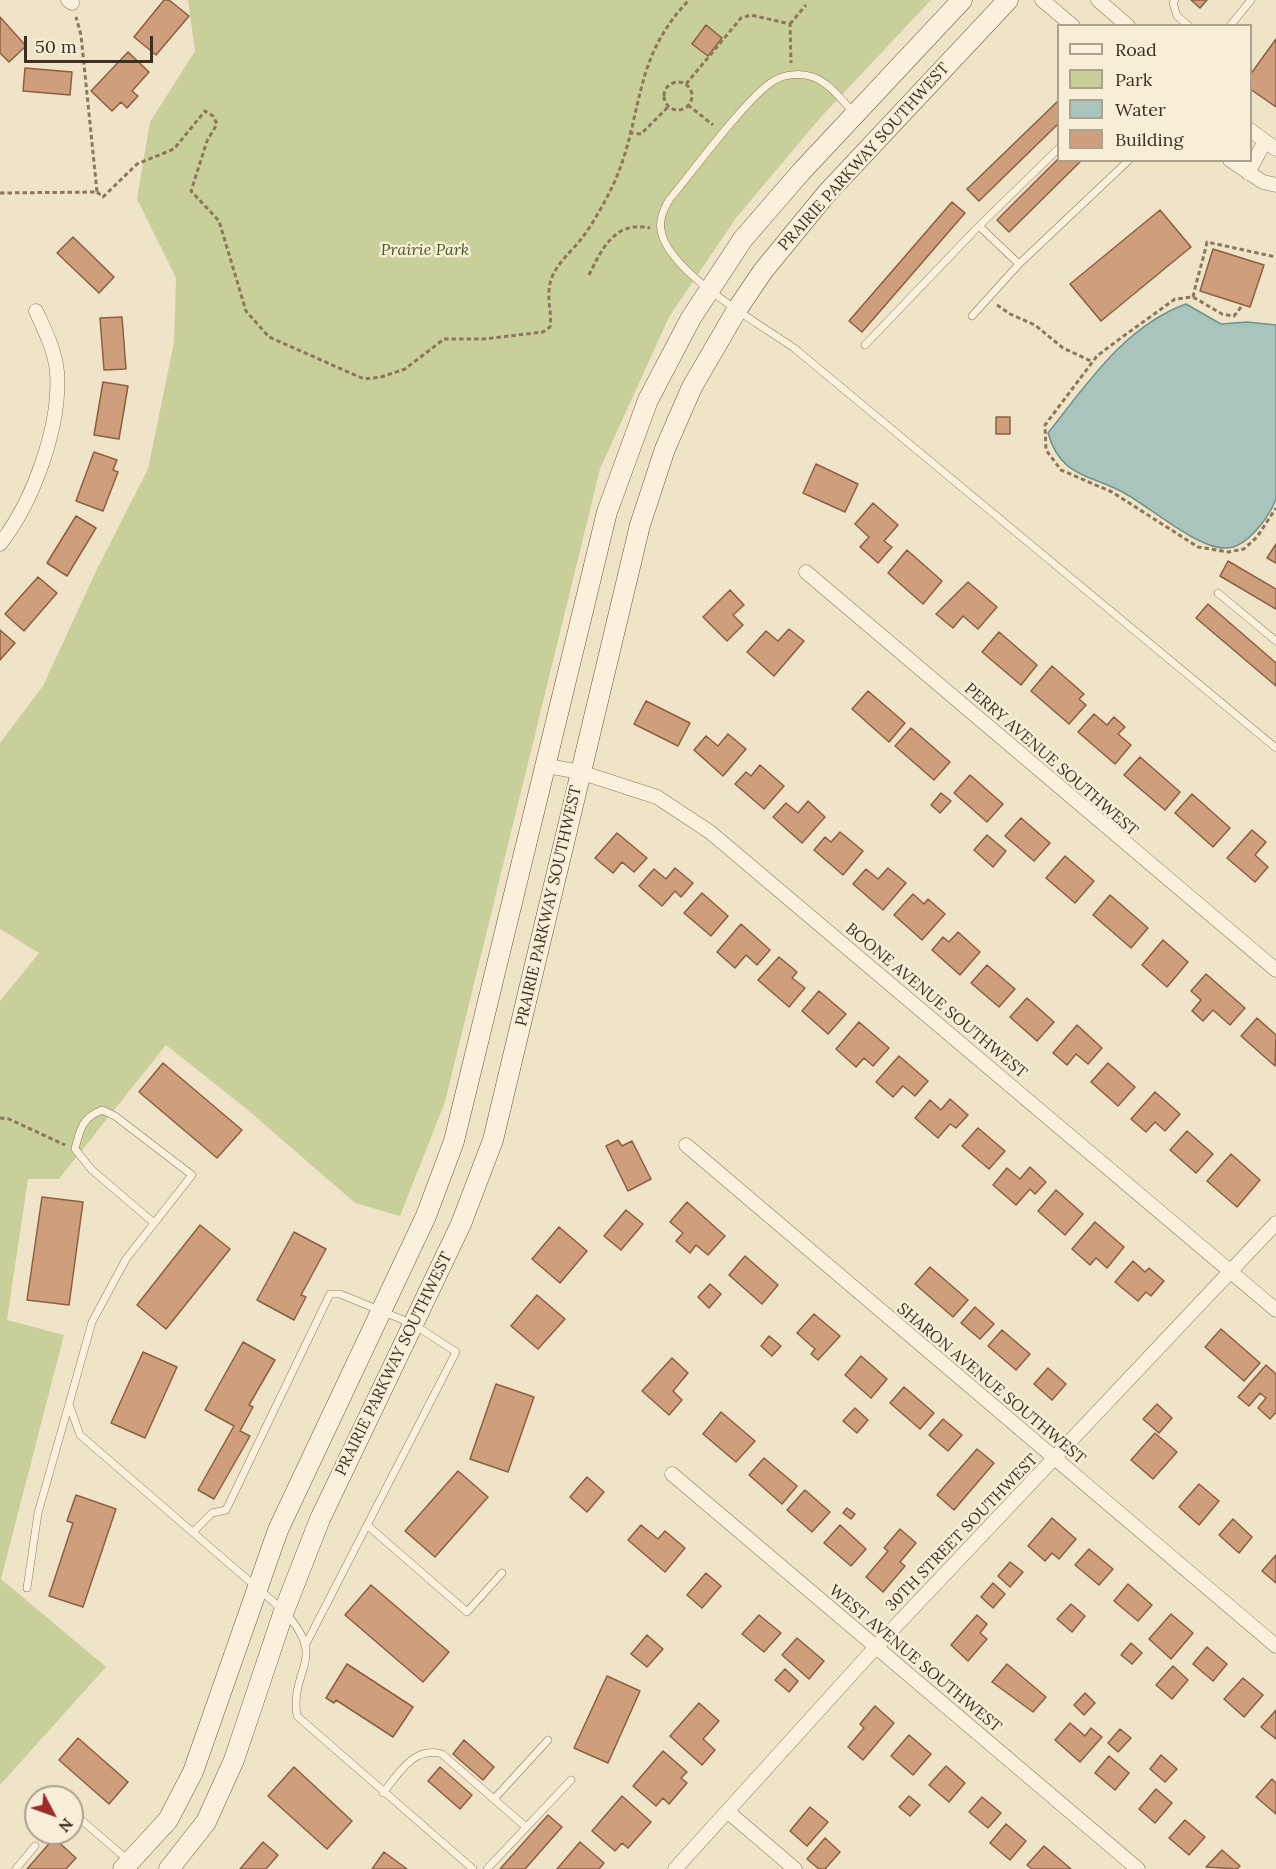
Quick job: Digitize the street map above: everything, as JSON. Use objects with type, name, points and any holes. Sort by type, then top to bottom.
[{"type":"street","name":"PRAIRIE PARKWAY SOUTHWEST","points":[[126,1865],[168,1820],[193,1772],[257,1588],[299,1481],[426,1216],[454,1141],[607,512],[648,400],[674,348],[743,239],[801,172],[962,0]]},
{"type":"street","name":"PRAIRIE PARKWAY SOUTHWEST","points":[[169,1869],[206,1822],[234,1760],[284,1611],[320,1519],[461,1224],[493,1140],[640,525],[662,460],[692,387],[738,308],[763,271],[827,193],[1008,0]]},
{"type":"street","points":[[1042,0],[1070,24]]},
{"type":"street","points":[[1098,0],[1126,24]]},
{"type":"street","points":[[1248,173],[1270,145],[1252,131]]},
{"type":"street","points":[[1233,162],[1263,182],[1276,185]]},
{"type":"street","points":[[0,544],[22,512],[36,478],[52,423],[57,395],[57,371],[51,344],[36,311]]},
{"type":"street","name":"PERRY AVENUE SOUTHWEST","points":[[806,572],[1276,970]]},
{"type":"street","name":"BOONE AVENUE SOUTHWEST","points":[[547,766],[580,772],[657,797],[710,832],[1276,1310]]},
{"type":"street","name":"SHARON AVENUE SOUTHWEST","points":[[686,1146],[1276,1646]]},
{"type":"street","name":"30TH STREET SOUTHWEST","points":[[675,1869],[875,1648],[1055,1460],[1276,1223]]},
{"type":"street","name":"WEST AVENUE SOUTHWEST","points":[[672,1474],[1138,1869]]},
{"type":"street","points":[[727,1811],[795,1869]]},
{"type":"lane","points":[[1175,0],[1173,3],[1177,16],[1187,24]]},
{"type":"lane","points":[[1232,24],[1251,0]]},
{"type":"lane","points":[[855,114],[827,86],[814,77],[793,75],[776,79],[755,96],[669,200],[662,214],[661,231],[670,252],[710,290],[794,348],[1276,748]]},
{"type":"lane","points":[[865,345],[979,226],[1057,151]]},
{"type":"lane","points":[[972,316],[1019,264],[1127,162]]},
{"type":"lane","points":[[979,226],[1019,264]]},
{"type":"lane","points":[[1218,593],[1276,641]]},
{"type":"lane","points":[[27,1588],[38,1513],[92,1322],[126,1259],[154,1223],[192,1174],[134,1128],[102,1110],[89,1116],[80,1126],[75,1149],[92,1170],[154,1223]]},
{"type":"lane","points":[[193,1532],[212,1513],[226,1510],[330,1294],[339,1294],[382,1309],[413,1324],[456,1352],[305,1646]]},
{"type":"lane","points":[[69,1404],[80,1435],[284,1611],[301,1630],[308,1656],[294,1699],[297,1716],[473,1869]]},
{"type":"lane","points":[[367,1525],[468,1612],[502,1573]]},
{"type":"lane","points":[[494,1798],[548,1740]]},
{"type":"lane","points":[[383,1793],[414,1758],[430,1750],[442,1754],[526,1827]]},
{"type":"lane","points":[[487,1869],[571,1780]]},
{"type":"lane","points":[[84,1824],[126,1865]]},
{"type":"lane","points":[[16,1869],[35,1846]]},
{"type":"path","points":[[0,193],[97,192],[103,197],[137,164],[174,149],[204,111],[213,116],[217,124],[207,141],[190,190],[219,221],[246,311],[269,337],[364,378],[381,377],[405,369],[444,339],[484,339],[543,332],[550,327],[553,313],[549,291],[557,267],[582,239],[615,181],[649,58],[665,29],[689,0]]},
{"type":"path","points":[[70,2],[81,35],[97,192]]},
{"type":"path","points":[[793,75],[790,24],[806,5]]},
{"type":"path","points":[[686,84],[741,18],[751,15],[790,24]]},
{"type":"path","points":[[676,82],[686,84],[693,94],[688,105],[679,110],[669,106],[664,95],[668,86],[676,82]]},
{"type":"path","points":[[688,105],[723,134]]},
{"type":"path","points":[[629,133],[641,134],[669,106]]},
{"type":"path","points":[[589,275],[597,257],[619,231],[636,225],[661,231]]},
{"type":"path","points":[[1193,297],[1196,277],[1207,242],[1276,256]]},
{"type":"path","points":[[1241,307],[1234,316],[1222,314],[1193,297],[1175,299],[1115,342],[1093,362],[1045,425],[1046,450],[1061,470],[1112,492],[1198,547],[1228,552],[1244,549],[1257,537],[1276,508]]},
{"type":"path","points":[[989,298],[1010,314],[1035,325],[1063,348],[1093,362]]},
{"type":"path","points":[[0,1118],[9,1119],[48,1140],[75,1149]]},
{"type":"green space","name":"Prairie Park","points":[[188,0],[931,0],[821,117],[736,218],[669,317],[600,469],[445,1102],[400,1216],[355,1203],[249,1111],[166,1045],[59,1179],[28,1179],[7,1320],[64,1335],[1,1579],[106,1667],[0,1785],[0,1001],[39,953],[0,929],[0,743],[43,686],[97,569],[148,469],[174,342],[176,278],[137,199],[150,122],[195,51]]},
{"type":"water","points":[[1186,304],[1221,324],[1247,322],[1276,325],[1276,499],[1256,530],[1234,547],[1215,547],[1202,542],[1126,494],[1069,467],[1054,448],[1048,433],[1093,376],[1126,342],[1164,314]]},
{"type":"building","points":[[164,0],[169,0],[189,16],[156,55],[134,37]]},
{"type":"building","points":[[1191,0],[1207,0],[1200,8]]},
{"type":"building","points":[[0,17],[26,46],[9,62],[0,53]]},
{"type":"building","points":[[706,25],[722,38],[708,56],[692,44]]},
{"type":"building","points":[[1276,39],[1276,107],[1252,90],[1252,72]]},
{"type":"building","points":[[128,52],[149,72],[132,91],[138,96],[127,108],[121,102],[112,111],[91,91]]},
{"type":"building","points":[[25,68],[72,72],[70,95],[23,91]]},
{"type":"building","points":[[1057,102],[1057,125],[979,201],[967,189]]},
{"type":"building","points":[[1057,160],[1057,162],[1080,162],[1009,232],[997,220]]},
{"type":"building","points":[[952,202],[965,213],[862,332],[849,321]]},
{"type":"building","points":[[1160,210],[1191,247],[1101,321],[1070,284]]},
{"type":"building","points":[[73,237],[114,277],[99,293],[57,253]]},
{"type":"building","points":[[1213,249],[1264,265],[1250,307],[1200,291]]},
{"type":"building","points":[[122,317],[126,369],[104,370],[100,318]]},
{"type":"building","points":[[103,382],[128,386],[119,439],[94,435]]},
{"type":"building","points":[[996,417],[1010,417],[1010,434],[996,434]]},
{"type":"building","points":[[94,452],[117,460],[113,470],[118,472],[103,511],[76,501]]},
{"type":"building","points":[[816,464],[858,484],[845,512],[803,493]]},
{"type":"building","points":[[873,503],[898,525],[884,541],[892,547],[878,563],[860,547],[869,537],[855,524]]},
{"type":"building","points":[[76,516],[96,528],[67,576],[47,563]]},
{"type":"building","points":[[1276,544],[1276,563],[1267,558]]},
{"type":"building","points":[[907,550],[942,581],[923,604],[888,573]]},
{"type":"building","points":[[1228,561],[1276,589],[1276,609],[1220,576]]},
{"type":"building","points":[[38,577],[57,593],[24,631],[5,614]]},
{"type":"building","points":[[968,582],[997,607],[978,629],[963,616],[953,628],[936,614]]},
{"type":"building","points":[[730,590],[744,605],[733,615],[743,625],[727,641],[703,617]]},
{"type":"building","points":[[1208,604],[1276,663],[1276,686],[1196,618]]},
{"type":"building","points":[[789,629],[804,641],[774,676],[747,652],[766,631],[778,641]]},
{"type":"building","points":[[0,630],[15,643],[0,660]]},
{"type":"building","points":[[999,632],[1037,665],[1021,685],[982,652]]},
{"type":"building","points":[[1052,666],[1084,694],[1079,699],[1086,705],[1069,724],[1031,691]]},
{"type":"building","points":[[868,691],[905,723],[889,742],[852,709]]},
{"type":"building","points":[[646,701],[690,723],[678,746],[634,724]]},
{"type":"building","points":[[1094,714],[1107,725],[1114,717],[1125,727],[1118,734],[1131,745],[1115,764],[1078,732]]},
{"type":"building","points":[[911,728],[950,762],[934,780],[895,746]]},
{"type":"building","points":[[728,734],[746,749],[723,776],[694,750],[706,736],[718,746]]},
{"type":"building","points":[[1140,757],[1180,792],[1165,810],[1124,775]]},
{"type":"building","points":[[760,765],[784,786],[764,809],[735,784],[746,772],[751,776]]},
{"type":"building","points":[[970,775],[1003,804],[987,822],[954,793]]},
{"type":"building","points":[[941,793],[951,801],[940,813],[931,805]]},
{"type":"building","points":[[1192,794],[1230,828],[1213,847],[1175,813]]},
{"type":"building","points":[[808,801],[825,817],[802,843],[773,817],[786,803],[798,813]]},
{"type":"building","points":[[1021,818],[1050,843],[1034,861],[1005,836]]},
{"type":"building","points":[[1252,830],[1266,842],[1255,855],[1268,867],[1255,882],[1227,858]]},
{"type":"building","points":[[840,832],[863,851],[843,875],[814,850],[825,837],[831,842]]},
{"type":"building","points":[[617,833],[647,858],[634,872],[622,862],[613,873],[595,858]]},
{"type":"building","points":[[987,835],[1006,851],[993,867],[974,850]]},
{"type":"building","points":[[1065,856],[1094,881],[1075,903],[1046,878]]},
{"type":"building","points":[[675,868],[693,883],[681,897],[675,891],[662,906],[639,886],[654,869],[666,879]]},
{"type":"building","points":[[888,868],[906,883],[883,910],[853,884],[866,869],[878,879]]},
{"type":"building","points":[[702,893],[728,916],[711,936],[684,913]]},
{"type":"building","points":[[913,894],[924,904],[928,899],[945,914],[922,940],[894,915]]},
{"type":"building","points":[[1110,895],[1148,928],[1131,948],[1093,915]]},
{"type":"building","points":[[741,924],[770,950],[757,965],[746,955],[735,968],[717,952]]},
{"type":"building","points":[[958,932],[980,952],[960,975],[932,950],[943,937],[949,942]]},
{"type":"building","points":[[1163,940],[1188,962],[1167,987],[1142,965]]},
{"type":"building","points":[[779,957],[797,972],[792,978],[805,988],[789,1007],[758,980]]},
{"type":"building","points":[[987,965],[1015,989],[999,1007],[971,983]]},
{"type":"building","points":[[1206,974],[1245,1008],[1230,1025],[1213,1010],[1203,1021],[1192,1011],[1201,1000],[1191,991]]},
{"type":"building","points":[[819,991],[846,1014],[828,1034],[802,1011]]},
{"type":"building","points":[[1027,998],[1054,1022],[1037,1041],[1010,1017]]},
{"type":"building","points":[[1257,1018],[1276,1035],[1275,1066],[1241,1036]]},
{"type":"building","points":[[859,1022],[889,1048],[873,1066],[864,1058],[856,1067],[836,1049]]},
{"type":"building","points":[[1077,1025],[1102,1048],[1088,1064],[1076,1054],[1067,1065],[1053,1053]]},
{"type":"building","points":[[899,1056],[928,1081],[915,1096],[903,1086],[893,1097],[876,1082]]},
{"type":"building","points":[[163,1063],[242,1130],[217,1158],[139,1092]]},
{"type":"building","points":[[1108,1063],[1135,1087],[1118,1106],[1091,1082]]},
{"type":"building","points":[[1155,1092],[1180,1114],[1165,1131],[1155,1122],[1146,1132],[1131,1119]]},
{"type":"building","points":[[950,1099],[968,1115],[956,1128],[950,1124],[938,1138],[915,1118],[930,1100],[941,1110]]},
{"type":"building","points":[[978,1128],[1005,1151],[989,1169],[962,1146]]},
{"type":"building","points":[[1187,1131],[1213,1154],[1196,1173],[1170,1150]]},
{"type":"building","points":[[618,1140],[622,1146],[632,1141],[651,1179],[628,1191],[606,1146]]},
{"type":"building","points":[[1231,1154],[1260,1180],[1237,1207],[1207,1181]]},
{"type":"building","points":[[1030,1167],[1046,1182],[1035,1194],[1030,1189],[1016,1205],[993,1185],[1007,1168],[1020,1179]]},
{"type":"building","points":[[1056,1190],[1083,1214],[1065,1235],[1038,1211]]},
{"type":"building","points":[[42,1197],[83,1202],[69,1305],[27,1300]]},
{"type":"building","points":[[687,1202],[725,1236],[708,1255],[696,1245],[690,1253],[676,1241],[683,1233],[670,1222]]},
{"type":"building","points":[[626,1210],[643,1224],[621,1250],[604,1236]]},
{"type":"building","points":[[1095,1222],[1124,1247],[1107,1268],[1096,1258],[1090,1265],[1072,1249]]},
{"type":"building","points":[[200,1225],[230,1249],[166,1329],[137,1305]]},
{"type":"building","points":[[559,1227],[587,1251],[560,1283],[532,1259]]},
{"type":"building","points":[[294,1232],[326,1249],[301,1295],[306,1297],[294,1320],[257,1300]]},
{"type":"building","points":[[745,1256],[778,1285],[762,1304],[729,1275]]},
{"type":"building","points":[[1133,1261],[1145,1272],[1149,1268],[1164,1281],[1151,1296],[1146,1292],[1138,1301],[1115,1282]]},
{"type":"building","points":[[930,1267],[968,1300],[953,1317],[915,1284]]},
{"type":"building","points":[[710,1284],[721,1294],[709,1308],[698,1297]]},
{"type":"building","points":[[537,1295],[565,1319],[538,1349],[511,1326]]},
{"type":"building","points":[[975,1307],[994,1324],[980,1339],[961,1323]]},
{"type":"building","points":[[814,1314],[840,1336],[818,1360],[811,1354],[815,1349],[797,1333]]},
{"type":"building","points":[[1221,1329],[1260,1363],[1244,1381],[1205,1347]]},
{"type":"building","points":[[1002,1330],[1030,1354],[1016,1370],[988,1346]]},
{"type":"building","points":[[769,1336],[781,1346],[772,1356],[761,1346]]},
{"type":"building","points":[[243,1342],[275,1360],[249,1405],[253,1407],[240,1431],[250,1436],[214,1499],[198,1490],[234,1426],[205,1410]]},
{"type":"building","points":[[143,1352],[177,1367],[145,1438],[111,1423]]},
{"type":"building","points":[[861,1356],[887,1379],[871,1398],[845,1375]]},
{"type":"building","points":[[672,1358],[688,1373],[673,1391],[682,1400],[669,1415],[642,1391]]},
{"type":"building","points":[[1266,1365],[1276,1374],[1276,1412],[1270,1419],[1258,1408],[1266,1398],[1260,1393],[1249,1406],[1238,1397]]},
{"type":"building","points":[[1048,1368],[1066,1384],[1052,1400],[1034,1384]]},
{"type":"building","points":[[496,1384],[534,1397],[508,1472],[470,1459]]},
{"type":"building","points":[[904,1387],[934,1413],[920,1429],[890,1403]]},
{"type":"building","points":[[1157,1404],[1172,1418],[1159,1433],[1143,1419]]},
{"type":"building","points":[[855,1408],[868,1420],[857,1433],[843,1421]]},
{"type":"building","points":[[721,1412],[755,1441],[736,1462],[703,1434]]},
{"type":"building","points":[[943,1419],[962,1435],[948,1451],[929,1435]]},
{"type":"building","points":[[1155,1433],[1177,1452],[1153,1479],[1131,1460]]},
{"type":"building","points":[[977,1449],[994,1463],[954,1510],[937,1495]]},
{"type":"building","points":[[764,1458],[797,1486],[782,1504],[749,1475]]},
{"type":"building","points":[[458,1471],[488,1497],[435,1557],[405,1531]]},
{"type":"building","points":[[587,1477],[604,1492],[587,1512],[570,1497]]},
{"type":"building","points":[[1199,1484],[1219,1501],[1199,1525],[1179,1507]]},
{"type":"building","points":[[805,1490],[830,1512],[812,1532],[787,1510]]},
{"type":"building","points":[[76,1495],[116,1509],[83,1607],[49,1596],[73,1523],[67,1521]]},
{"type":"building","points":[[847,1508],[855,1514],[851,1519],[843,1513]]},
{"type":"building","points":[[1052,1518],[1076,1539],[1059,1559],[1052,1553],[1045,1561],[1028,1546]]},
{"type":"building","points":[[1233,1519],[1252,1537],[1239,1553],[1219,1535]]},
{"type":"building","points":[[641,1525],[658,1539],[665,1531],[685,1548],[665,1572],[628,1540]]},
{"type":"building","points":[[840,1525],[866,1549],[851,1566],[824,1543]]},
{"type":"building","points":[[900,1529],[916,1543],[900,1562],[905,1566],[883,1592],[866,1577],[888,1551],[884,1548]]},
{"type":"building","points":[[1089,1549],[1113,1569],[1099,1585],[1075,1565]]},
{"type":"building","points":[[1276,1555],[1276,1583],[1262,1571]]},
{"type":"building","points":[[1010,1562],[1023,1572],[1010,1587],[998,1576]]},
{"type":"building","points":[[706,1573],[721,1586],[702,1608],[687,1595]]},
{"type":"building","points":[[993,1583],[1005,1594],[993,1608],[981,1597]]},
{"type":"building","points":[[1128,1584],[1152,1605],[1138,1621],[1114,1601]]},
{"type":"building","points":[[371,1585],[449,1652],[423,1682],[345,1615]]},
{"type":"building","points":[[1071,1604],[1085,1616],[1072,1632],[1057,1619]]},
{"type":"building","points":[[1171,1614],[1193,1633],[1171,1659],[1149,1639]]},
{"type":"building","points":[[759,1615],[781,1633],[764,1652],[742,1634]]},
{"type":"building","points":[[977,1615],[987,1624],[980,1633],[987,1639],[968,1661],[951,1645]]},
{"type":"building","points":[[647,1635],[663,1649],[647,1667],[631,1654]]},
{"type":"building","points":[[797,1638],[824,1661],[809,1679],[782,1655]]},
{"type":"building","points":[[1131,1643],[1142,1653],[1132,1664],[1121,1655]]},
{"type":"building","points":[[1207,1647],[1227,1664],[1213,1681],[1193,1664]]},
{"type":"building","points":[[347,1664],[413,1707],[393,1737],[336,1700],[334,1703],[326,1698]]},
{"type":"building","points":[[1007,1664],[1046,1697],[1033,1712],[992,1682]]},
{"type":"building","points":[[1173,1666],[1188,1680],[1172,1699],[1156,1685]]},
{"type":"building","points":[[785,1669],[798,1681],[789,1692],[775,1680]]},
{"type":"building","points":[[607,1676],[640,1691],[608,1763],[574,1748]]},
{"type":"building","points":[[1243,1678],[1263,1695],[1244,1717],[1224,1699]]},
{"type":"building","points":[[1085,1693],[1095,1703],[1084,1715],[1074,1705]]},
{"type":"building","points":[[699,1703],[719,1721],[703,1739],[715,1750],[702,1765],[670,1736]]},
{"type":"building","points":[[875,1706],[894,1723],[863,1760],[848,1747],[864,1728],[860,1724]]},
{"type":"building","points":[[1276,1710],[1276,1739],[1261,1727]]},
{"type":"building","points":[[1070,1723],[1085,1736],[1091,1728],[1102,1737],[1080,1762],[1055,1740]]},
{"type":"building","points":[[1120,1729],[1131,1738],[1118,1752],[1108,1743]]},
{"type":"building","points":[[909,1735],[931,1754],[913,1775],[891,1756]]},
{"type":"building","points":[[78,1738],[128,1782],[109,1804],[59,1760]]},
{"type":"building","points":[[464,1740],[494,1767],[483,1780],[453,1754]]},
{"type":"building","points":[[663,1751],[687,1772],[681,1778],[687,1783],[669,1804],[663,1798],[656,1806],[633,1786]]},
{"type":"building","points":[[1161,1755],[1177,1769],[1165,1782],[1150,1769]]},
{"type":"building","points":[[1109,1756],[1129,1773],[1115,1790],[1095,1773]]},
{"type":"building","points":[[946,1766],[965,1783],[949,1802],[929,1785]]},
{"type":"building","points":[[294,1767],[352,1821],[327,1849],[268,1796]]},
{"type":"building","points":[[440,1767],[472,1795],[460,1809],[428,1781]]},
{"type":"building","points":[[1272,1779],[1276,1783],[1276,1814],[1256,1797]]},
{"type":"building","points":[[1156,1789],[1172,1803],[1155,1823],[1139,1809]]},
{"type":"building","points":[[622,1796],[651,1822],[628,1848],[622,1843],[615,1851],[592,1831]]},
{"type":"building","points":[[909,1796],[920,1805],[910,1816],[899,1807]]},
{"type":"building","points":[[982,1797],[1001,1813],[988,1828],[969,1812]]},
{"type":"building","points":[[810,1807],[828,1822],[807,1846],[790,1831]]},
{"type":"building","points":[[548,1815],[562,1827],[525,1869],[500,1869]]},
{"type":"building","points":[[1185,1820],[1205,1837],[1189,1855],[1169,1838]]},
{"type":"building","points":[[1006,1824],[1026,1841],[1010,1860],[990,1843]]},
{"type":"building","points":[[825,1838],[840,1852],[825,1869],[819,1869],[807,1859]]},
{"type":"building","points":[[263,1842],[278,1855],[266,1869],[240,1869]]},
{"type":"building","points":[[580,1842],[604,1863],[599,1869],[557,1869]]},
{"type":"building","points":[[48,1845],[62,1845],[76,1858],[66,1869],[27,1869]]},
{"type":"building","points":[[1044,1846],[1071,1869],[1032,1869],[1027,1865]]},
{"type":"building","points":[[1222,1850],[1240,1866],[1237,1869],[1206,1867]]},
{"type":"building","points":[[384,1852],[407,1869],[372,1869]]}]
